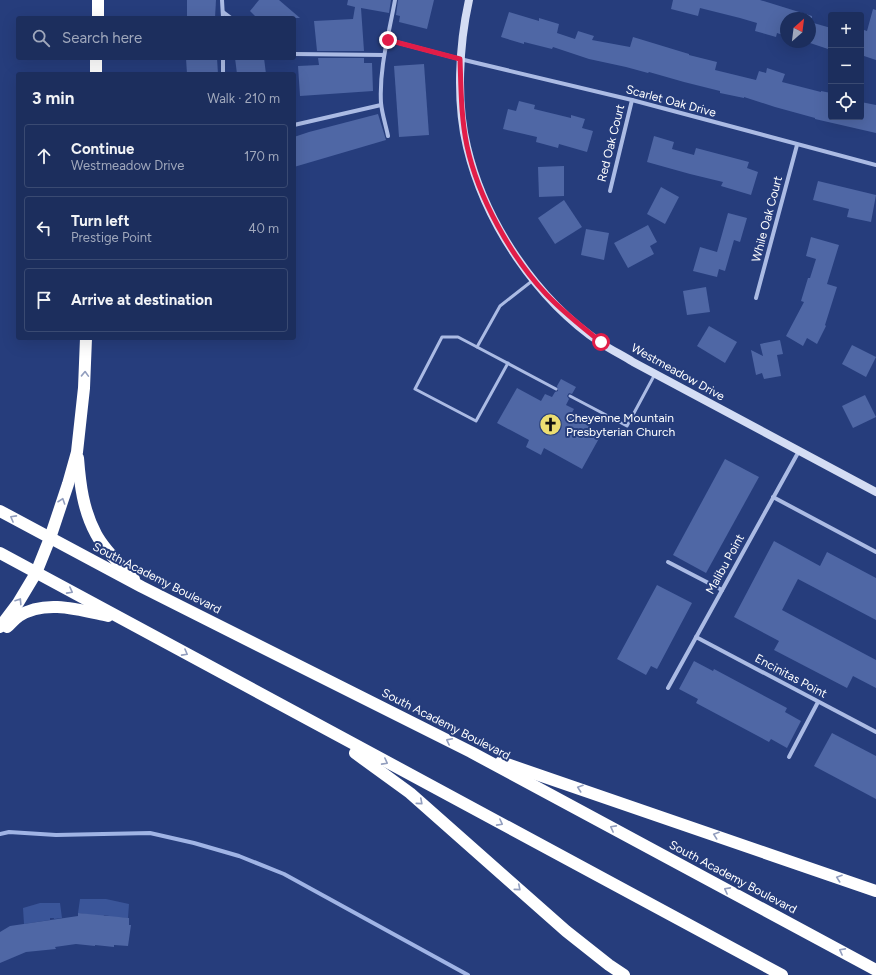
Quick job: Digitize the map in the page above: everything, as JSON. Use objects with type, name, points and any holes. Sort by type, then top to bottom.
[{"type":"highway","points":[[98,0],[98,16]]},
{"type":"highway","points":[[96,60],[96,72]]},
{"type":"highway","points":[[0,627],[18,603],[36,573],[50,538],[68,484],[77,452],[84,388],[86,340]]},
{"type":"highway","points":[[77,452],[81,488],[87,515],[96,535],[112,556],[142,587]]},
{"type":"highway","name":"South Academy Boulevard","points":[[0,511],[142,587],[471,752],[876,970]]},
{"type":"highway","points":[[0,553],[782,975]]},
{"type":"highway","points":[[0,633],[19,616],[36,608],[58,607],[121,618]]},
{"type":"highway","points":[[310,721],[410,793],[566,931],[624,975]]},
{"type":"highway","points":[[471,752],[543,775],[876,891]]},
{"type":"street","points":[[222,0],[223,16]]},
{"type":"street","points":[[388,136],[381,105],[381,78],[395,0]]},
{"type":"street","name":"Westmeadow Drive","points":[[469,0],[460,59],[462,114],[467,147],[480,190],[497,226],[519,261],[534,280],[572,319],[601,342],[655,374],[876,492]]},
{"type":"street","points":[[223,12],[228,16]]},
{"type":"street","name":"Scarlet Oak Drive","points":[[388,40],[460,59],[632,100],[876,165]]},
{"type":"street","points":[[296,54],[384,55]]},
{"type":"street","points":[[223,60],[223,72]]},
{"type":"street","name":"Red Oak Court","points":[[610,190],[632,100]]},
{"type":"street","points":[[296,126],[381,105]]},
{"type":"street","name":"While Oak Court","points":[[756,298],[797,145]]},
{"type":"street","name":"Malibu Point","points":[[668,688],[798,451]]},
{"type":"street","points":[[773,497],[876,552]]},
{"type":"street","points":[[668,562],[722,590]]},
{"type":"street","name":"Encinitas Point","points":[[696,637],[876,732]]},
{"type":"street","points":[[789,756],[818,702]]},
{"type":"lane","points":[[477,347],[500,306],[534,280]]},
{"type":"lane","points":[[508,363],[476,422],[415,389],[442,337],[458,337],[508,363],[556,389]]},
{"type":"lane","points":[[570,396],[627,426],[655,374]]},
{"type":"shaded area","points":[[80,899],[106,899],[129,904],[128,918],[109,917],[104,915],[103,919],[92,915],[78,913]]},
{"type":"shaded area","points":[[40,903],[60,903],[62,918],[50,918],[50,920],[24,924],[23,908]]},
{"type":"building","points":[[187,0],[216,0],[215,16],[187,16]]},
{"type":"building","points":[[259,0],[279,0],[300,18],[296,18],[296,16],[255,16],[250,11]]},
{"type":"building","points":[[348,0],[391,0],[389,13],[361,8],[364,51],[317,51],[314,21],[353,19],[355,7],[347,5]]},
{"type":"building","points":[[398,0],[434,0],[427,29],[399,22],[400,16],[396,15]]},
{"type":"building","points":[[673,0],[760,0],[799,12],[780,12],[780,34],[777,33],[776,37],[755,31],[757,23],[740,18],[700,8],[698,16],[671,9]]},
{"type":"building","points":[[873,9],[876,10],[876,60],[864,56],[864,30],[867,31]]},
{"type":"building","points":[[509,12],[539,21],[539,18],[559,24],[557,33],[575,39],[578,31],[594,36],[592,40],[630,47],[633,37],[689,55],[717,62],[715,70],[756,80],[759,71],[766,73],[767,68],[785,74],[782,82],[828,92],[828,120],[864,120],[864,103],[876,105],[876,133],[815,119],[744,97],[720,93],[720,91],[649,72],[589,59],[553,47],[552,49],[524,42],[524,44],[501,37]]},
{"type":"building","points":[[816,24],[828,27],[828,49],[816,45]]},
{"type":"building","points":[[318,58],[364,58],[364,63],[372,63],[373,91],[300,96],[298,66],[319,65]]},
{"type":"building","points":[[186,60],[217,60],[218,72],[187,72]]},
{"type":"building","points":[[235,60],[264,60],[266,72],[237,72]]},
{"type":"building","points":[[424,64],[429,135],[399,137],[394,66]]},
{"type":"building","points":[[519,101],[535,105],[534,109],[571,118],[571,115],[585,119],[582,128],[593,131],[587,152],[559,144],[558,148],[536,142],[537,137],[503,129],[508,109],[516,111]]},
{"type":"building","points":[[378,114],[386,140],[296,166],[296,136]]},
{"type":"building","points":[[654,136],[674,142],[672,149],[694,155],[696,148],[749,162],[747,168],[758,172],[751,195],[721,186],[723,182],[647,162]]},
{"type":"building","points":[[564,166],[564,196],[539,197],[538,167]]},
{"type":"building","points":[[818,181],[876,195],[871,222],[847,217],[849,209],[813,200]]},
{"type":"building","points":[[661,187],[679,197],[665,224],[647,214]]},
{"type":"building","points":[[564,200],[582,227],[555,244],[538,218]]},
{"type":"building","points":[[728,213],[747,218],[740,242],[734,240],[725,271],[719,269],[717,277],[693,271],[700,247],[717,252]]},
{"type":"building","points":[[648,225],[657,242],[650,246],[654,254],[628,268],[614,243]]},
{"type":"building","points":[[586,229],[609,233],[604,260],[581,255]]},
{"type":"building","points":[[811,237],[839,245],[827,284],[837,287],[825,325],[826,326],[817,344],[807,338],[803,346],[786,336],[804,302],[801,301],[816,259],[806,256]]},
{"type":"building","points":[[706,287],[710,312],[687,315],[683,291]]},
{"type":"building","points":[[709,326],[737,342],[725,363],[697,346]]},
{"type":"building","points":[[780,340],[783,354],[777,355],[781,376],[764,379],[762,373],[756,375],[751,350],[763,356],[760,344]]},
{"type":"building","points":[[852,345],[876,357],[866,377],[842,364]]},
{"type":"building","points":[[561,379],[576,387],[572,394],[569,393],[567,396],[569,399],[566,405],[574,409],[570,416],[602,433],[582,469],[544,448],[541,455],[526,447],[529,440],[497,423],[517,388],[541,401],[545,394],[552,397],[555,392],[558,391],[557,386]]},
{"type":"building","points":[[865,395],[876,417],[853,428],[842,406]]},
{"type":"building","points":[[725,459],[759,477],[706,573],[673,555]]},
{"type":"building","points":[[774,541],[820,566],[827,552],[876,578],[876,620],[798,579],[782,610],[876,660],[876,688],[853,676],[847,688],[774,650],[779,641],[734,617]]},
{"type":"building","points":[[657,585],[692,603],[657,669],[651,666],[646,675],[617,659]]},
{"type":"building","points":[[694,661],[713,671],[714,669],[787,708],[785,712],[801,721],[787,748],[771,739],[769,742],[696,703],[698,699],[679,689]]},
{"type":"building","points":[[832,733],[876,756],[876,799],[814,766]]},
{"type":"building","points":[[78,913],[129,918],[129,925],[131,925],[128,946],[114,945],[114,947],[76,944],[55,947],[56,949],[26,952],[0,963],[0,932],[10,926],[78,916]]},
{"type":"waterway","points":[[0,834],[9,832],[56,835],[150,833],[194,843],[239,856],[284,874],[468,975]]},
{"type":"place","name":"Cheyenne Mountain Presbyterian Church","points":[[550,425]]},
{"type":"route","points":[[388,40],[460,59],[462,114],[467,147],[480,190],[497,226],[519,261],[546,294],[572,319],[601,342]]}]
